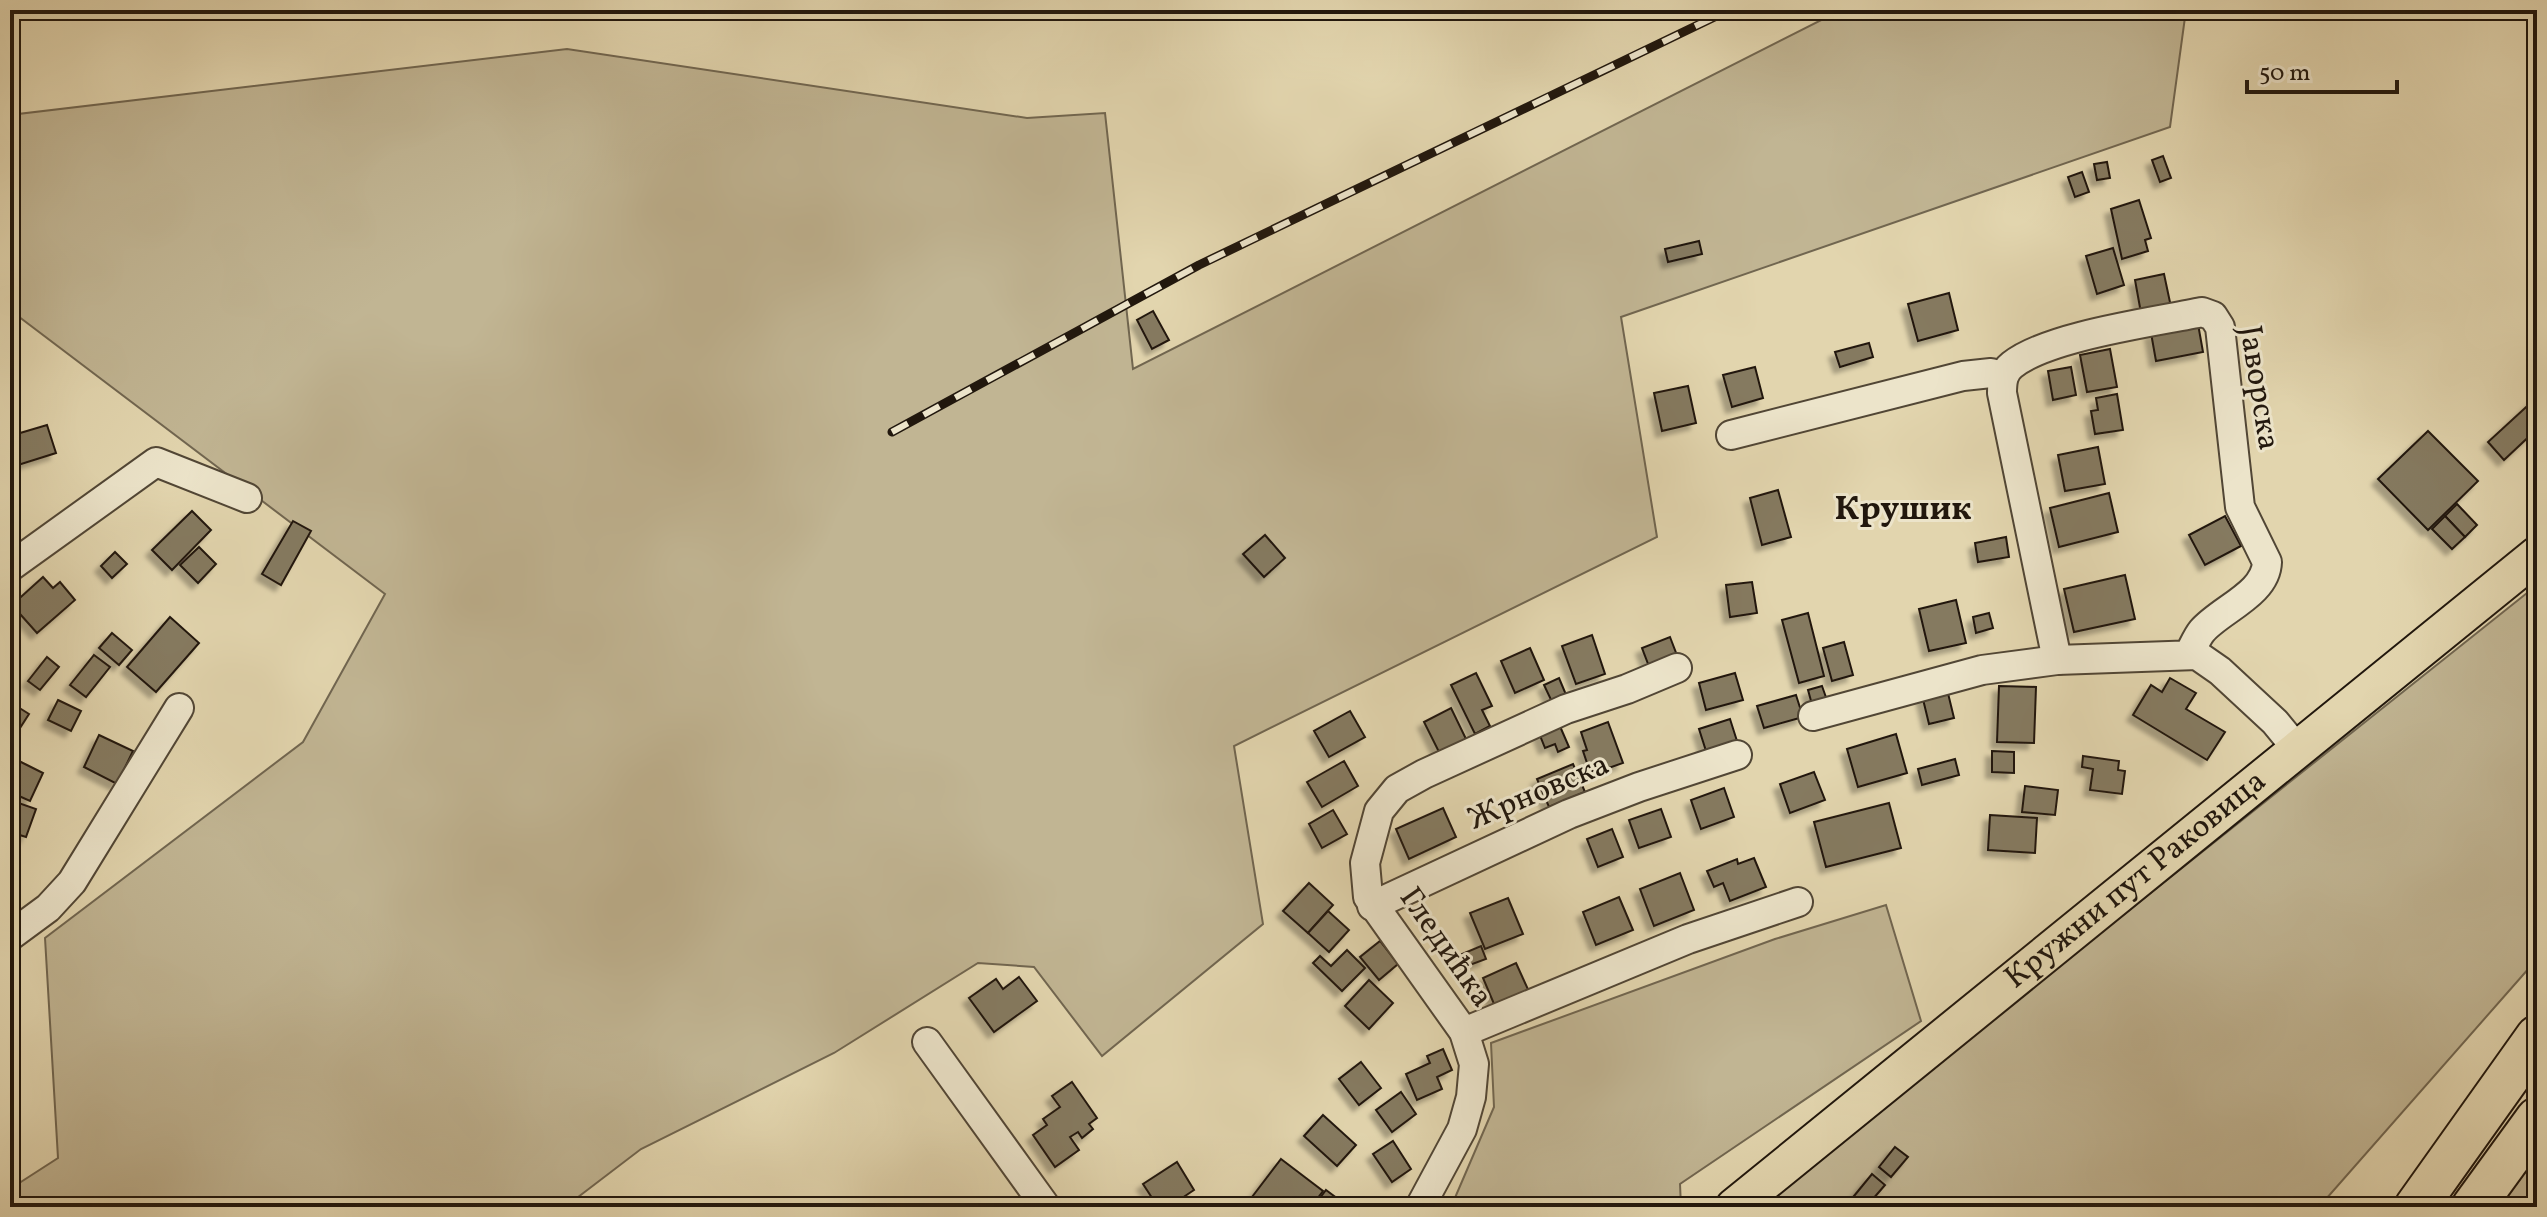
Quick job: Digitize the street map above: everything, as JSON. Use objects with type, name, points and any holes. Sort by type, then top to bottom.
[{"type":"highway","points":[[2416,1207],[2537,1037]]},
{"type":"highway","points":[[2473,1207],[2537,1119]]},
{"type":"main road","name":"Кружни пут Раковица","points":[[1734,1207],[2537,555]]},
{"type":"street","name":"Јаворска","points":[[2003,376],[2010,366],[2053,345],[2202,312],[2217,321],[2240,507],[2264,554],[2267,572],[2255,587],[2201,632],[2189,654]]},
{"type":"street","points":[[1731,435],[1963,376],[1991,373],[2003,376],[2005,407],[2057,660]]},
{"type":"street","points":[[10,567],[156,462],[247,498]]},
{"type":"street","points":[[1813,716],[1982,670],[2057,660],[2162,658],[2189,654],[2205,658],[2220,671],[2275,722],[2298,750]]},
{"type":"street","name":"Гледићка","points":[[1420,1207],[1462,1129],[1471,1097],[1474,1064],[1464,1032],[1372,906],[1365,887],[1365,863],[1379,811],[1397,789],[1566,709],[1677,668]]},
{"type":"street","points":[[10,936],[48,908],[72,882],[179,708]]},
{"type":"street","name":"Жрновска","points":[[1372,906],[1569,814],[1737,755]]},
{"type":"street","points":[[1464,1032],[1688,939],[1798,902]]},
{"type":"street","points":[[927,1042],[1046,1207]]},
{"type":"shaded area","points":[[1841,10],[2186,10],[2170,127],[1621,317],[1657,537],[1234,746],[1263,924],[1102,1056],[1034,967],[978,963],[834,1053],[641,1149],[565,1207],[10,1207],[10,1189],[58,1158],[45,938],[303,742],[385,594],[10,310],[10,115],[567,49],[1027,118],[1105,113],[1133,369]]},
{"type":"shaded area","points":[[2537,585],[2537,959],[2319,1207],[1763,1207],[1882,1107]]},
{"type":"shaded area","points":[[1886,905],[1921,1021],[1680,1184],[1681,1207],[1451,1207],[1494,1107],[1491,1043],[1775,939]]},
{"type":"shaded area","points":[[2537,1112],[2537,1207],[2466,1207]]},
{"type":"building","points":[[2163,156],[2171,178],[2160,182],[2152,160]]},
{"type":"building","points":[[2107,162],[2110,178],[2097,180],[2094,164]]},
{"type":"building","points":[[2082,172],[2089,192],[2075,197],[2068,177]]},
{"type":"building","points":[[2139,200],[2151,238],[2145,240],[2148,251],[2122,259],[2111,209]]},
{"type":"building","points":[[1699,241],[1702,254],[1668,262],[1665,249]]},
{"type":"building","points":[[2113,248],[2124,285],[2097,294],[2086,256]]},
{"type":"building","points":[[2164,274],[2171,307],[2141,313],[2135,280]]},
{"type":"building","points":[[1949,293],[1958,330],[1918,341],[1908,304]]},
{"type":"building","points":[[1153,311],[1169,340],[1152,349],[1137,320]]},
{"type":"building","points":[[2198,324],[2203,352],[2156,361],[2151,333]]},
{"type":"building","points":[[1869,343],[1873,357],[1840,367],[1835,352]]},
{"type":"building","points":[[2110,349],[2117,387],[2087,392],[2080,355]]},
{"type":"building","points":[[1755,367],[1763,398],[1732,407],[1723,375]]},
{"type":"building","points":[[2071,367],[2076,395],[2053,400],[2048,371]]},
{"type":"building","points":[[1688,386],[1696,423],[1662,431],[1654,393]]},
{"type":"building","points":[[2117,394],[2123,430],[2095,434],[2091,411],[2098,410],[2096,398]]},
{"type":"building","points":[[2536,398],[2537,429],[2504,460],[2488,442]]},
{"type":"building","points":[[47,425],[56,453],[18,465],[10,436]]},
{"type":"building","points":[[2428,431],[2478,481],[2428,530],[2378,479]]},
{"type":"building","points":[[2098,447],[2105,484],[2065,491],[2058,455]]},
{"type":"building","points":[[1778,490],[1791,537],[1762,545],[1750,498]]},
{"type":"building","points":[[2109,493],[2118,532],[2059,547],[2050,508]]},
{"type":"building","points":[[2457,504],[2477,525],[2465,537],[2445,516]]},
{"type":"building","points":[[192,511],[211,530],[172,570],[152,550]]},
{"type":"building","points":[[2225,516],[2241,546],[2205,565],[2189,535]]},
{"type":"building","points":[[2445,516],[2465,537],[2452,549],[2432,529]]},
{"type":"building","points":[[293,521],[311,531],[281,585],[262,574]]},
{"type":"building","points":[[1265,535],[1285,558],[1264,577],[1243,554]]},
{"type":"building","points":[[2006,537],[2009,557],[1978,562],[1975,543]]},
{"type":"building","points":[[199,547],[216,564],[198,583],[180,565]]},
{"type":"building","points":[[115,552],[127,564],[112,578],[101,566]]},
{"type":"building","points":[[2125,575],[2135,619],[2074,632],[2064,589]]},
{"type":"building","points":[[43,577],[53,588],[60,582],[75,600],[37,633],[12,605]]},
{"type":"building","points":[[1752,582],[1757,613],[1730,617],[1726,585]]},
{"type":"building","points":[[1956,600],[1966,643],[1929,651],[1919,609]]},
{"type":"building","points":[[1808,613],[1824,676],[1799,683],[1782,620]]},
{"type":"building","points":[[1989,613],[1993,628],[1976,633],[1973,617]]},
{"type":"building","points":[[170,617],[199,643],[156,692],[127,667]]},
{"type":"building","points":[[112,633],[132,650],[119,665],[99,648]]},
{"type":"building","points":[[1592,635],[1605,674],[1576,684],[1562,646]]},
{"type":"building","points":[[1670,637],[1678,658],[1650,669],[1642,648]]},
{"type":"building","points":[[1844,642],[1853,675],[1832,681],[1823,648]]},
{"type":"building","points":[[1530,648],[1544,680],[1515,693],[1501,661]]},
{"type":"building","points":[[94,655],[110,667],[86,697],[70,685]]},
{"type":"building","points":[[47,657],[59,667],[40,690],[28,681]]},
{"type":"building","points":[[1476,673],[1492,706],[1482,710],[1490,726],[1475,734],[1451,685]]},
{"type":"building","points":[[1735,673],[1743,700],[1706,710],[1699,683]]},
{"type":"building","points":[[1559,678],[1567,697],[1553,704],[1544,685]]},
{"type":"building","points":[[2170,678],[2196,693],[2186,709],[2225,732],[2207,760],[2133,715],[2151,685],[2162,692]]},
{"type":"building","points":[[1946,685],[1954,718],[1929,724],[1921,691]]},
{"type":"building","points":[[1822,686],[1828,703],[1813,708],[1808,690]]},
{"type":"building","points":[[1999,686],[2036,687],[2034,743],[1997,742]]},
{"type":"building","points":[[1796,695],[1803,717],[1764,728],[1757,706]]},
{"type":"building","points":[[58,700],[81,711],[71,731],[48,720]]},
{"type":"building","points":[[10,702],[29,714],[11,742],[10,741]]},
{"type":"building","points":[[1451,708],[1467,741],[1440,754],[1424,722]]},
{"type":"building","points":[[1350,711],[1365,737],[1329,757],[1314,731]]},
{"type":"building","points":[[1730,719],[1737,741],[1706,751],[1699,729]]},
{"type":"building","points":[[1608,722],[1623,763],[1590,772],[1581,732]]},
{"type":"building","points":[[1559,724],[1569,747],[1558,752],[1555,744],[1545,748],[1539,733]]},
{"type":"building","points":[[1896,734],[1907,773],[1858,787],[1847,749]]},
{"type":"building","points":[[99,735],[133,751],[117,784],[84,767]]},
{"type":"building","points":[[1992,751],[2014,752],[2014,773],[1992,772]]},
{"type":"building","points":[[2083,756],[2119,761],[2118,770],[2125,771],[2122,794],[2090,790],[2093,769],[2082,767]]},
{"type":"building","points":[[1955,759],[1959,775],[1922,785],[1918,769]]},
{"type":"building","points":[[19,761],[43,773],[30,801],[10,792],[10,780]]},
{"type":"building","points":[[1344,761],[1358,786],[1322,807],[1307,782]]},
{"type":"building","points":[[1573,764],[1585,792],[1549,807],[1537,779]]},
{"type":"building","points":[[1814,772],[1825,800],[1790,813],[1780,784]]},
{"type":"building","points":[[2025,786],[2058,790],[2055,815],[2022,812]]},
{"type":"building","points":[[1724,788],[1734,817],[1701,829],[1691,800]]},
{"type":"building","points":[[10,800],[36,809],[26,837],[10,832]]},
{"type":"building","points":[[1889,803],[1901,848],[1826,867],[1814,822]]},
{"type":"building","points":[[1443,808],[1456,837],[1409,859],[1396,829]]},
{"type":"building","points":[[1661,809],[1671,837],[1639,848],[1629,820]]},
{"type":"building","points":[[1333,810],[1347,834],[1322,848],[1309,824]]},
{"type":"building","points":[[1990,815],[2037,818],[2035,853],[1988,850]]},
{"type":"building","points":[[1612,829],[1623,857],[1598,867],[1587,839]]},
{"type":"building","points":[[1754,858],[1766,887],[1730,901],[1723,883],[1714,887],[1707,871],[1737,859],[1738,864]]},
{"type":"building","points":[[1680,873],[1694,910],[1654,926],[1640,889]]},
{"type":"building","points":[[1309,883],[1333,905],[1308,933],[1283,911]]},
{"type":"building","points":[[1619,897],[1633,930],[1596,945],[1583,912]]},
{"type":"building","points":[[1508,898],[1523,934],[1485,949],[1470,913]]},
{"type":"building","points":[[1328,911],[1349,930],[1329,952],[1308,933]]},
{"type":"building","points":[[1380,941],[1398,964],[1379,980],[1360,957]]},
{"type":"building","points":[[1481,946],[1486,959],[1467,966],[1462,954]]},
{"type":"building","points":[[1347,950],[1365,968],[1342,991],[1313,963],[1320,956],[1331,966]]},
{"type":"building","points":[[1516,963],[1531,996],[1497,1011],[1483,978]]},
{"type":"building","points":[[1019,977],[1037,1001],[994,1032],[969,998],[996,979],[1003,989]]},
{"type":"building","points":[[1369,980],[1393,1003],[1369,1029],[1345,1006]]},
{"type":"building","points":[[1443,1049],[1452,1070],[1437,1077],[1442,1089],[1417,1100],[1406,1074],[1430,1063],[1427,1056]]},
{"type":"building","points":[[1361,1062],[1381,1088],[1359,1105],[1339,1079]]},
{"type":"building","points":[[1072,1082],[1097,1118],[1089,1124],[1093,1129],[1082,1138],[1078,1132],[1070,1137],[1079,1150],[1055,1167],[1033,1135],[1047,1125],[1043,1119],[1060,1107],[1052,1096]]},
{"type":"building","points":[[1401,1092],[1416,1114],[1392,1132],[1376,1110]]},
{"type":"building","points":[[1323,1115],[1356,1145],[1337,1166],[1304,1136]]},
{"type":"building","points":[[1393,1141],[1411,1169],[1392,1182],[1373,1154]]},
{"type":"building","points":[[1895,1147],[1908,1157],[1891,1177],[1879,1167]]},
{"type":"building","points":[[1281,1159],[1323,1191],[1311,1207],[1265,1207],[1252,1197]]},
{"type":"building","points":[[1177,1162],[1194,1190],[1182,1198],[1185,1204],[1181,1207],[1158,1207],[1143,1184]]},
{"type":"building","points":[[1872,1174],[1885,1185],[1866,1207],[1854,1196]]},
{"type":"building","points":[[1326,1190],[1338,1199],[1332,1207],[1313,1207]]},
{"type":"railway","points":[[892,432],[1199,265],[1729,10]]},
{"type":"district","name":"Крушик","points":[[1903,510]]}]
